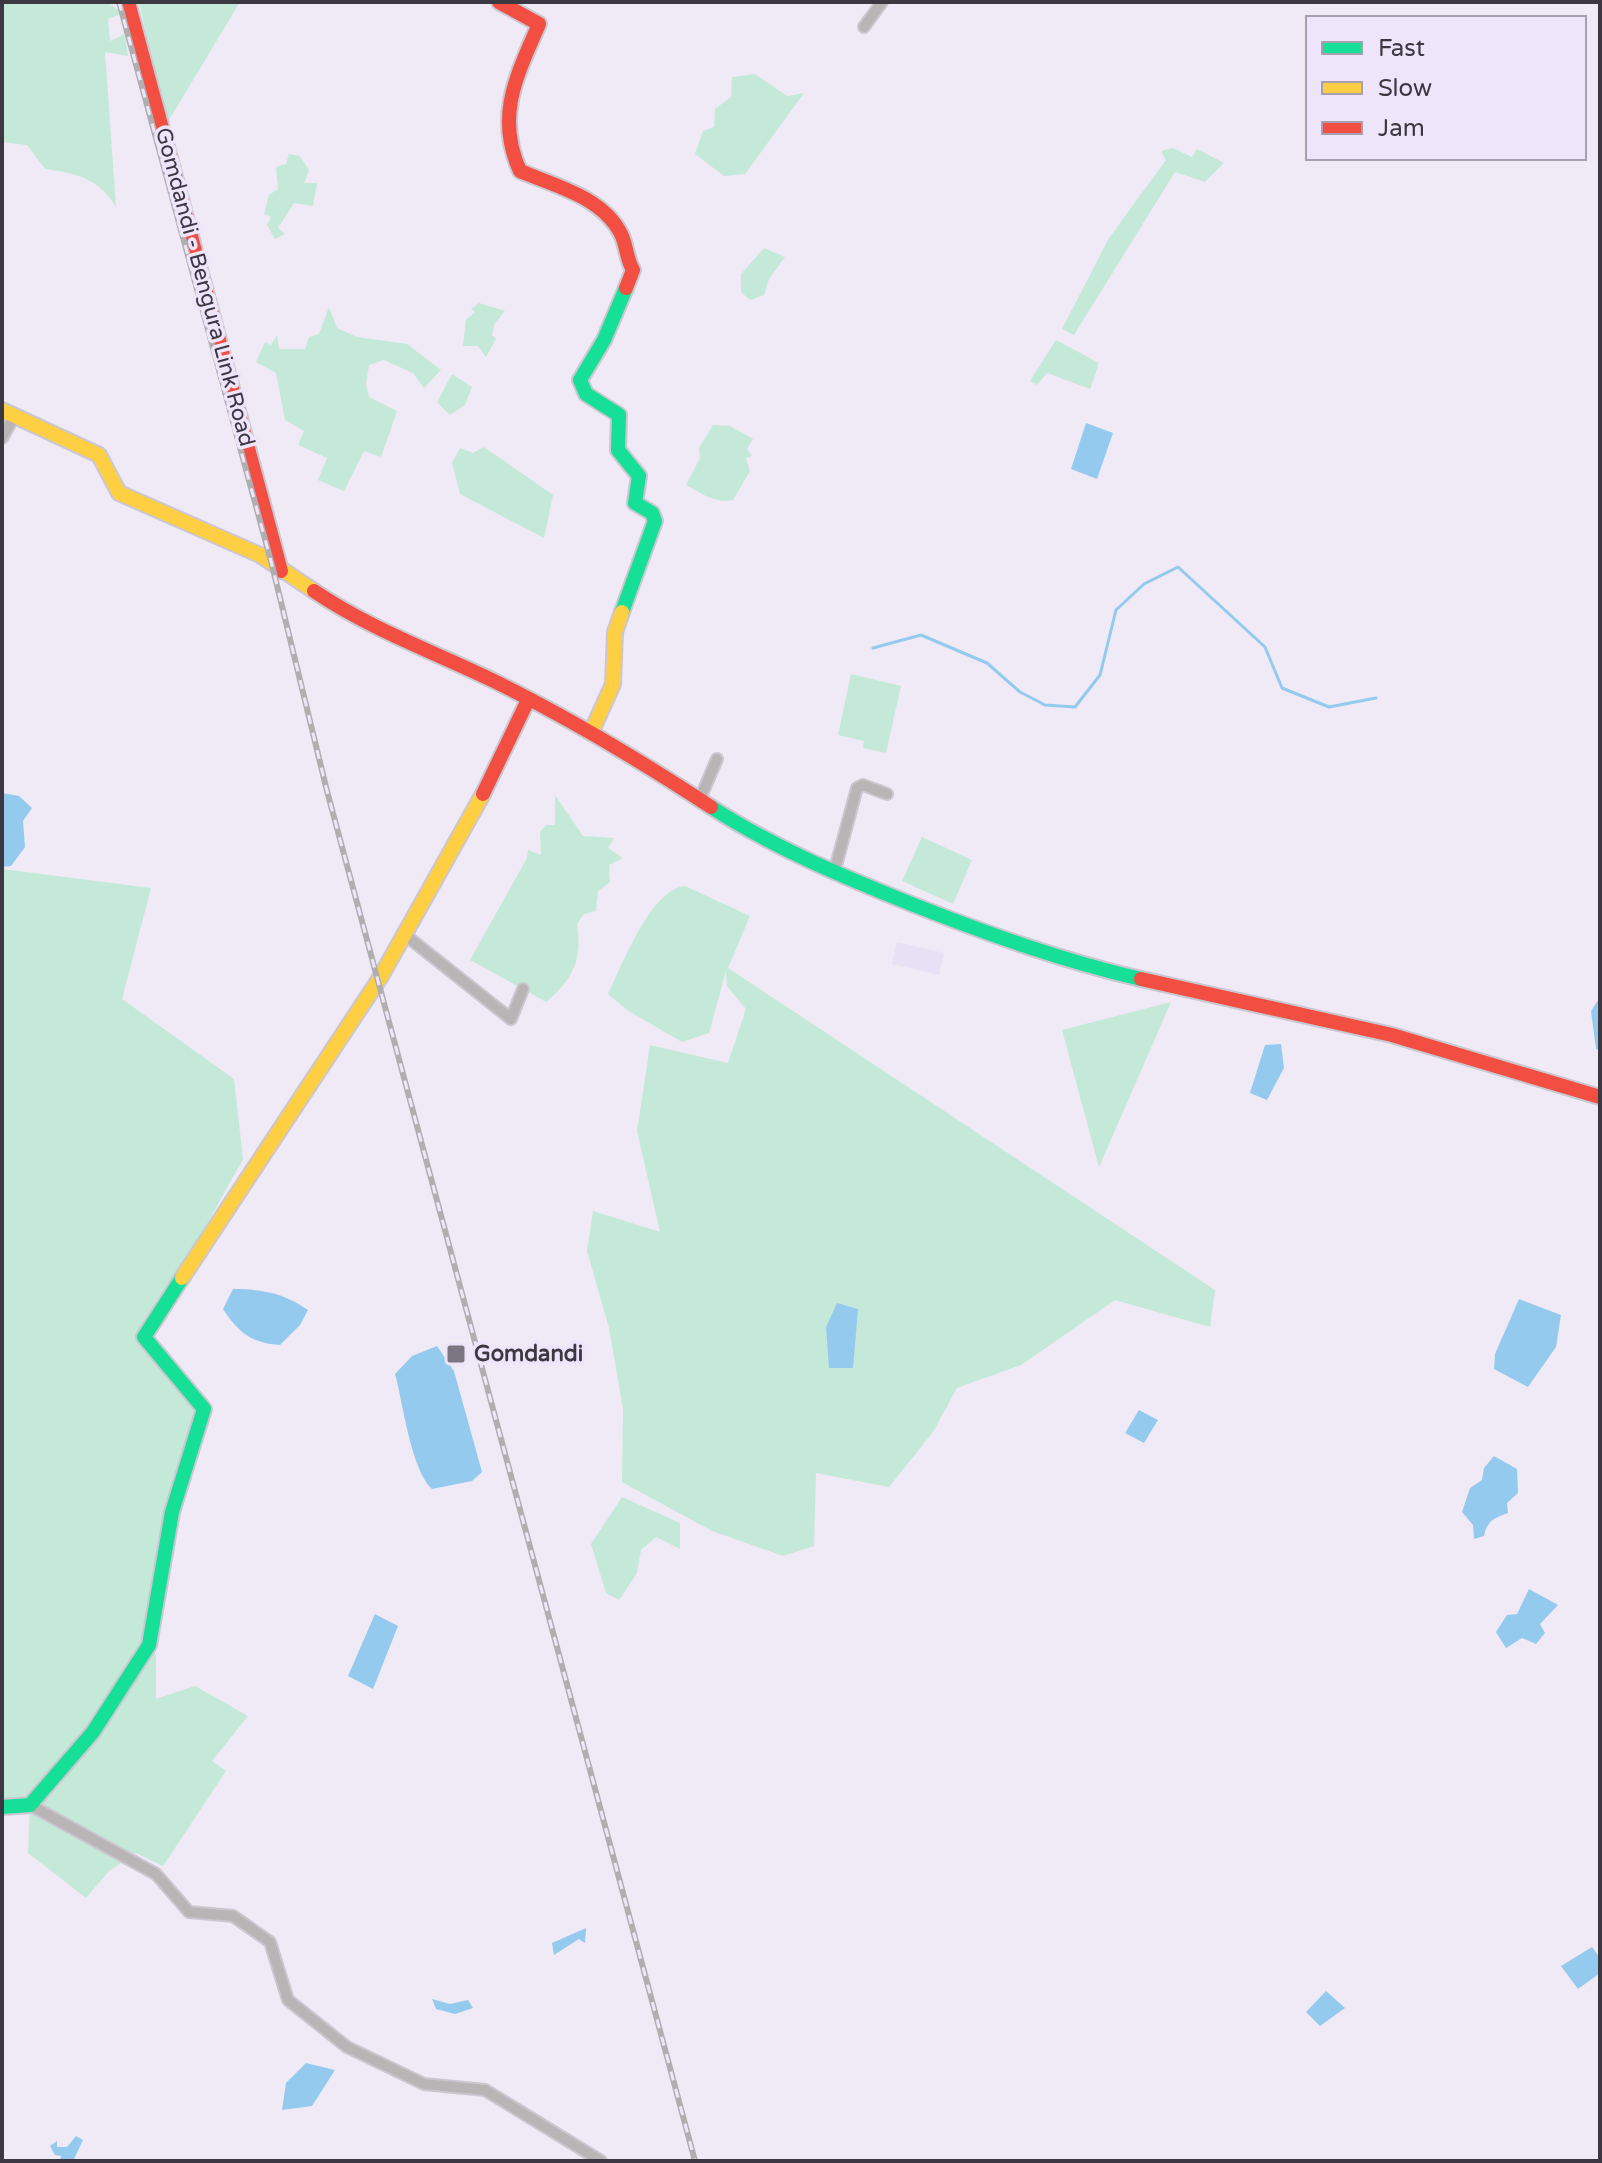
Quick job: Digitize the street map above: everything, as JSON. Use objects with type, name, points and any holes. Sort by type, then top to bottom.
[{"type":"main road","name":"Gomdandi - Bengura Link Road","points":[[128,2],[281,571]]},
{"type":"main road","points":[[499,2],[539,24],[511,102],[507,122],[507,135],[520,171],[594,202],[621,234],[633,270],[604,340],[580,380],[586,394],[619,415],[618,450],[639,476],[635,503],[652,513],[655,521],[615,632],[613,684],[591,733]]},
{"type":"main road","points":[[8,413],[99,455],[119,493],[260,555],[348,614],[591,733],[742,827],[834,873],[1000,939],[1133,977],[1392,1035],[1600,1097]]},
{"type":"main road","points":[[2,1807],[30,1805],[93,1732],[149,1645],[172,1512],[204,1409],[144,1337],[380,978],[466,830],[528,700]]},
{"type":"street","points":[[864,27],[882,2]]},
{"type":"street","points":[[2,438],[8,413]]},
{"type":"street","points":[[700,799],[717,759]]},
{"type":"street","points":[[834,873],[857,788],[863,785],[887,794]]},
{"type":"street","points":[[404,934],[511,1019],[523,989]]},
{"type":"street","points":[[30,1805],[156,1874],[189,1912],[233,1916],[270,1942],[288,2000],[347,2047],[424,2084],[485,2090],[601,2161]]},
{"type":"shaded area","points":[[897,942],[944,953],[939,975],[892,964]]},
{"type":"green space","points":[[2,2],[106,2],[123,13],[108,19],[110,41],[125,34],[128,56],[105,52],[116,207],[103,190],[86,179],[45,169],[27,145],[2,142]]},
{"type":"green space","points":[[139,2],[240,2],[166,125]]},
{"type":"green space","points":[[755,74],[787,96],[804,93],[745,174],[724,176],[695,154],[703,131],[714,127],[715,109],[731,97],[732,77]]},
{"type":"green space","points":[[1173,148],[1192,157],[1197,149],[1224,163],[1205,182],[1175,172],[1074,335],[1062,329],[1109,238],[1166,160],[1161,151]]},
{"type":"green space","points":[[289,154],[300,156],[309,170],[304,183],[317,183],[313,206],[294,203],[278,228],[285,234],[275,239],[267,225],[271,217],[264,214],[269,195],[278,189],[276,167],[286,164]]},
{"type":"green space","points":[[764,248],[785,257],[769,279],[764,295],[750,300],[741,292],[741,274]]},
{"type":"green space","points":[[479,303],[505,311],[495,323],[492,335],[496,339],[486,357],[478,346],[463,346],[466,320],[475,312],[471,309]]},
{"type":"green space","points":[[329,307],[337,328],[357,337],[407,344],[441,370],[424,388],[413,373],[384,360],[369,365],[366,384],[369,397],[397,411],[381,457],[364,451],[344,491],[318,480],[327,458],[298,445],[304,431],[285,420],[276,373],[256,362],[265,342],[271,345],[277,335],[279,349],[305,349],[309,337],[319,334]]},
{"type":"green space","points":[[1056,340],[1099,363],[1090,389],[1047,373],[1037,385],[1030,381]]},
{"type":"green space","points":[[452,374],[472,387],[465,405],[450,415],[437,402]]},
{"type":"green space","points":[[713,425],[730,426],[753,439],[747,449],[752,456],[746,458],[750,471],[733,500],[714,499],[686,485],[700,458],[699,448]]},
{"type":"green space","points":[[484,447],[553,495],[544,538],[460,494],[452,463],[460,448],[473,453]]},
{"type":"green space","points":[[851,674],[901,686],[886,753],[863,748],[864,741],[838,735]]},
{"type":"green space","points":[[555,795],[583,836],[614,838],[608,848],[623,858],[609,865],[610,882],[598,891],[596,911],[584,914],[577,924],[578,948],[574,968],[546,1002],[470,960],[527,858],[528,850],[541,855],[540,832],[546,825],[555,825]]},
{"type":"green space","points":[[922,837],[972,860],[953,904],[902,881]]},
{"type":"green space","points":[[2,869],[151,888],[122,999],[234,1079],[243,1159],[144,1337],[204,1409],[149,1645],[156,1655],[156,1699],[195,1686],[248,1716],[212,1761],[226,1771],[163,1866],[136,1853],[109,1871],[86,1898],[28,1853],[30,1806],[2,1810]]},
{"type":"green space","points":[[685,886],[750,916],[728,968],[1215,1290],[1210,1327],[1115,1300],[1021,1365],[957,1388],[933,1432],[889,1487],[816,1473],[814,1546],[783,1556],[712,1531],[622,1482],[623,1409],[609,1328],[587,1251],[593,1211],[660,1232],[637,1131],[650,1045],[728,1063],[746,1009],[727,986],[726,971],[709,1033],[682,1042],[627,1010],[608,994],[649,914],[660,900]]},
{"type":"green space","points":[[1171,1002],[1099,1167],[1062,1030]]},
{"type":"green space","points":[[622,1497],[680,1523],[680,1549],[656,1537],[641,1550],[637,1573],[619,1600],[606,1593],[591,1544]]},
{"type":"water","points":[[1086,423],[1113,433],[1097,479],[1071,469]]},
{"type":"water","points":[[2,793],[19,796],[32,808],[23,821],[25,847],[11,866],[2,867]]},
{"type":"water","points":[[1600,997],[1600,1050],[1596,1049],[1591,1011]]},
{"type":"water","points":[[1281,1044],[1284,1068],[1267,1100],[1250,1093],[1265,1045]]},
{"type":"water","points":[[233,1289],[272,1293],[308,1310],[300,1325],[280,1345],[261,1342],[240,1330],[223,1309]]},
{"type":"water","points":[[1519,1299],[1561,1315],[1556,1347],[1528,1387],[1494,1369],[1495,1354]]},
{"type":"water","points":[[837,1303],[858,1309],[853,1368],[829,1368],[826,1327]]},
{"type":"water","points":[[437,1346],[454,1371],[482,1472],[472,1481],[432,1489],[418,1467],[413,1452],[395,1374],[412,1356]]},
{"type":"water","points":[[1139,1410],[1158,1420],[1144,1443],[1125,1433]]},
{"type":"water","points":[[1494,1456],[1517,1469],[1518,1493],[1507,1503],[1508,1513],[1492,1521],[1484,1536],[1474,1539],[1473,1525],[1462,1512],[1470,1488],[1482,1480],[1484,1468]]},
{"type":"water","points":[[1529,1589],[1558,1605],[1540,1624],[1545,1633],[1536,1644],[1522,1638],[1506,1648],[1496,1632],[1507,1615],[1517,1614]]},
{"type":"water","points":[[375,1614],[398,1626],[373,1689],[348,1676]]},
{"type":"water","points":[[586,1928],[585,1943],[579,1939],[554,1955],[552,1943]]},
{"type":"water","points":[[1592,1947],[1600,1958],[1600,1973],[1578,1989],[1561,1966]]},
{"type":"water","points":[[1326,1991],[1345,2008],[1320,2026],[1306,2012]]},
{"type":"water","points":[[432,1999],[450,2004],[468,2000],[473,2008],[455,2014],[436,2009]]},
{"type":"water","points":[[306,2063],[335,2070],[312,2106],[282,2110],[286,2083]]},
{"type":"water","points":[[76,2136],[83,2140],[74,2159],[60,2161],[61,2156],[55,2155],[50,2146],[57,2141],[57,2147],[67,2147]]},
{"type":"waterway","points":[[873,648],[921,635],[987,663],[1020,692],[1045,705],[1075,707],[1100,675],[1116,610],[1144,584],[1178,567],[1265,647],[1282,688],[1329,707],[1376,698]]},
{"type":"railway","points":[[119,2],[272,565],[327,791],[695,2161]]},
{"type":"traffic: fast","points":[[622,612],[655,521],[652,513],[635,503],[639,476],[618,450],[619,415],[586,394],[580,380],[604,340],[626,288]]},
{"type":"traffic: fast","points":[[711,807],[784,849],[914,905],[1026,946],[1141,979]]},
{"type":"traffic: fast","points":[[2,1807],[30,1805],[93,1732],[149,1645],[172,1512],[204,1409],[144,1337],[182,1278]]},
{"type":"traffic: slow","points":[[2,410],[99,455],[119,493],[260,555],[314,591]]},
{"type":"traffic: slow","points":[[591,733],[613,684],[615,632],[622,612]]},
{"type":"traffic: slow","points":[[182,1278],[380,978],[483,794]]},
{"type":"traffic: jam","points":[[128,2],[281,571]]},
{"type":"traffic: jam","points":[[499,2],[539,24],[517,78],[509,114],[509,132],[520,171],[577,194],[613,221],[623,238],[633,270],[626,288]]},
{"type":"traffic: jam","points":[[314,591],[380,629],[550,710],[711,807]]},
{"type":"traffic: jam","points":[[483,794],[528,700]]},
{"type":"traffic: jam","points":[[1141,979],[1392,1035],[1600,1097]]},
{"type":"place","name":"Gomdandi","points":[[456,1354]]}]
